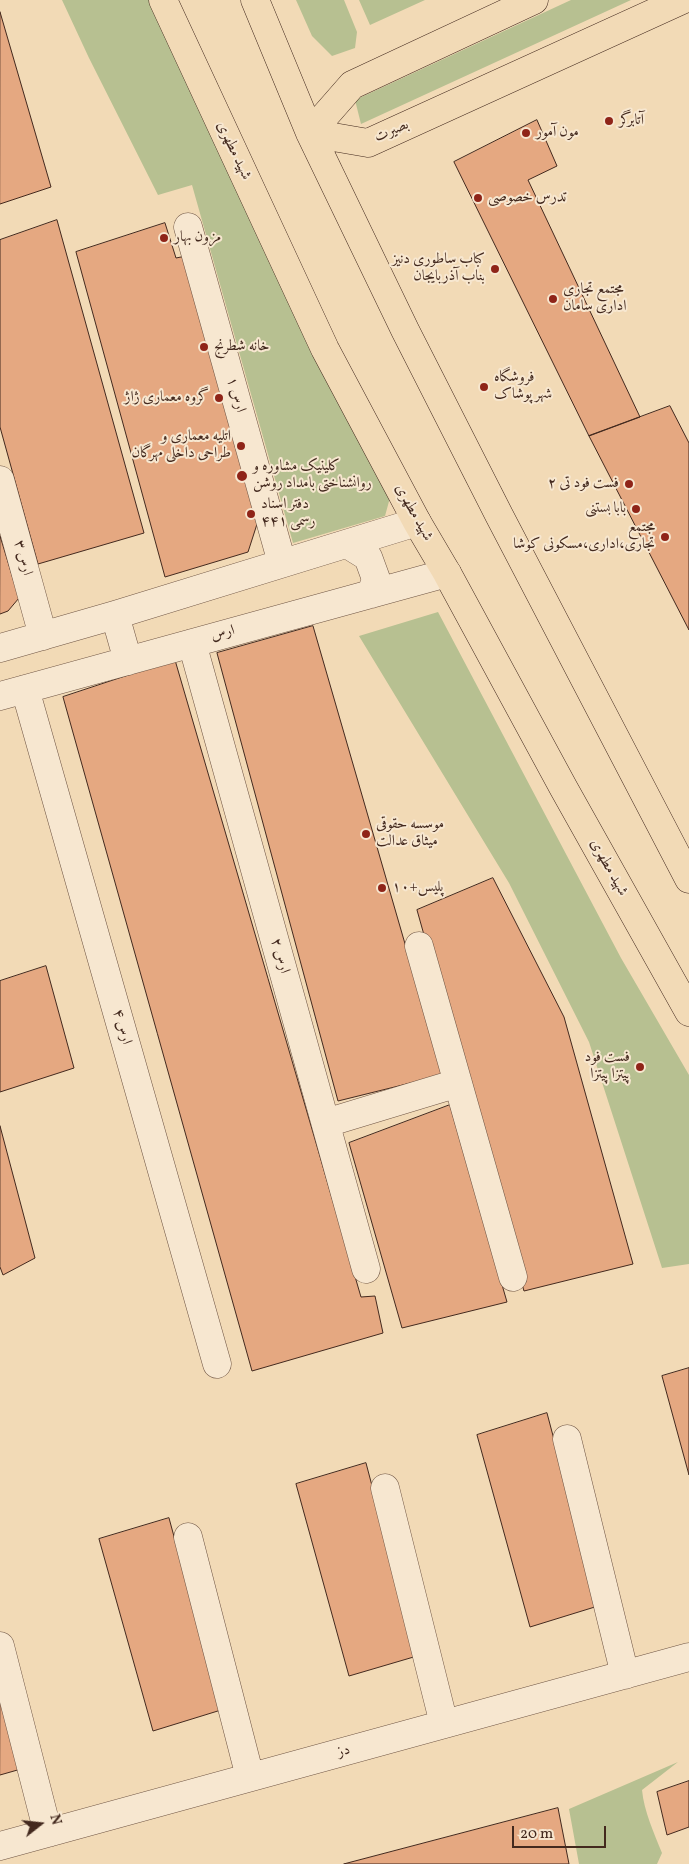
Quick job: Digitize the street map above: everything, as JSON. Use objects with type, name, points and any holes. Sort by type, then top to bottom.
[{"type":"main road","name":"شهید مطهری","points":[[163,0],[325,349],[417,522],[689,1012]]},
{"type":"main road","points":[[255,0],[310,133],[414,348],[689,879]]},
{"type":"main road","points":[[310,133],[352,85],[534,0]]},
{"type":"main road","name":"بصیرت","points":[[310,133],[368,143],[682,0]]},
{"type":"street","name":"ارس ۱","points":[[188,227],[282,563]]},
{"type":"street","name":"ارس ۳","points":[[0,480],[43,636]]},
{"type":"street","points":[[0,648],[115,615],[417,522]]},
{"type":"street","points":[[347,544],[368,557],[376,579],[371,594]]},
{"type":"street","name":"ارس","points":[[13,693],[447,573]]},
{"type":"street","points":[[115,615],[128,661]]},
{"type":"street","name":"ارس ۲","points":[[192,643],[366,1268]]},
{"type":"street","name":"ارس ۴","points":[[13,693],[217,1364]]},
{"type":"street","points":[[418,946],[513,1277]]},
{"type":"street","points":[[326,1123],[458,1083]]},
{"type":"street","points":[[567,1439],[625,1675]]},
{"type":"street","points":[[386,1488],[444,1724]]},
{"type":"street","points":[[188,1537],[250,1777]]},
{"type":"street","points":[[0,1646],[48,1833]]},
{"type":"street","name":"دز","points":[[0,1846],[689,1657]]},
{"type":"green space","points":[[62,0],[149,0],[391,494],[385,516],[293,543],[192,185],[158,195]]},
{"type":"green space","points":[[296,0],[344,0],[357,32],[355,48],[332,56],[312,36]]},
{"type":"green space","points":[[359,0],[425,0],[370,25]]},
{"type":"green space","points":[[571,0],[631,0],[361,124],[355,100]]},
{"type":"green space","points":[[438,612],[621,958],[689,1075],[689,1264],[662,1268],[589,1042],[509,883],[359,636]]},
{"type":"green space","points":[[678,1762],[642,1790],[647,1814],[662,1853],[657,1864],[579,1864],[569,1809]]},
{"type":"building","points":[[0,12],[51,187],[0,204]]},
{"type":"building","name":"مجتمع تجاری اداری سامان","points":[[537,120],[557,166],[528,180],[640,417],[589,436],[454,162]]},
{"type":"building","points":[[57,220],[144,533],[38,564],[0,427],[0,240]]},
{"type":"building","points":[[165,223],[176,258],[186,256],[258,521],[248,552],[165,577],[76,252]]},
{"type":"building","name":"مجتمع تجاری،اداری،مسکونی کوشا","points":[[670,406],[689,443],[689,630],[589,436]]},
{"type":"building","points":[[0,536],[19,598],[8,611],[0,614]]},
{"type":"building","points":[[313,626],[443,1075],[338,1101],[217,653]]},
{"type":"building","points":[[175,660],[361,1297],[375,1296],[383,1333],[252,1371],[63,697]]},
{"type":"building","points":[[493,878],[564,1017],[633,1264],[524,1291],[417,910]]},
{"type":"building","points":[[46,966],[74,1068],[0,1092],[0,981]]},
{"type":"building","points":[[450,1105],[507,1302],[402,1328],[349,1143]]},
{"type":"building","points":[[0,1126],[35,1258],[3,1275],[0,1267]]},
{"type":"building","points":[[689,1368],[689,1475],[662,1376]]},
{"type":"building","points":[[547,1413],[598,1606],[530,1627],[477,1435]]},
{"type":"building","points":[[366,1463],[417,1656],[349,1676],[296,1484]]},
{"type":"building","points":[[169,1518],[221,1710],[153,1731],[99,1539]]},
{"type":"building","points":[[0,1688],[21,1769],[0,1775]]},
{"type":"building","points":[[689,1781],[689,1827],[667,1835],[657,1792]]},
{"type":"building","points":[[558,1808],[569,1864],[344,1864]]},
{"type":"place","name":"آتابرگر","points":[[609,121]]},
{"type":"place","name":"مون آمور","points":[[526,133]]},
{"type":"place","name":"تدرس خصوصی","points":[[478,198]]},
{"type":"place","name":"مزون بهار","points":[[164,238]]},
{"type":"place","name":"کباب ساطوری دنیز بناب آذربایجان","points":[[495,269]]},
{"type":"place","name":"مجتمع تجاری اداری سامان","points":[[553,299]]},
{"type":"place","name":"خانه شطرنج","points":[[204,347]]},
{"type":"place","name":"فروشگاه شهر پوشاک","points":[[484,387]]},
{"type":"place","name":"گروه معماری ژاژ","points":[[219,398]]},
{"type":"place","name":"اتلیه معماری و طراحی داخلی مهرگان","points":[[241,446]]},
{"type":"place","name":"کلینیک مشاوره و روانشناختی بامداد روشن","points":[[242,476]]},
{"type":"place","name":"فست فود تی ۲","points":[[629,484]]},
{"type":"place","name":"بابا بستنی","points":[[636,509]]},
{"type":"place","name":"دفتر اسناد رسمی ۴۴۱","points":[[251,514]]},
{"type":"place","name":"مجتمع تجاری،اداری،مسکونی کوشا","points":[[665,537]]},
{"type":"place","name":"موسسه حقوقی میثاق عدالت","points":[[366,834]]},
{"type":"place","name":"پلیس+۱۰","points":[[382,888]]},
{"type":"place","name":"فست فود پیتزا پیتزا","points":[[640,1067]]}]
